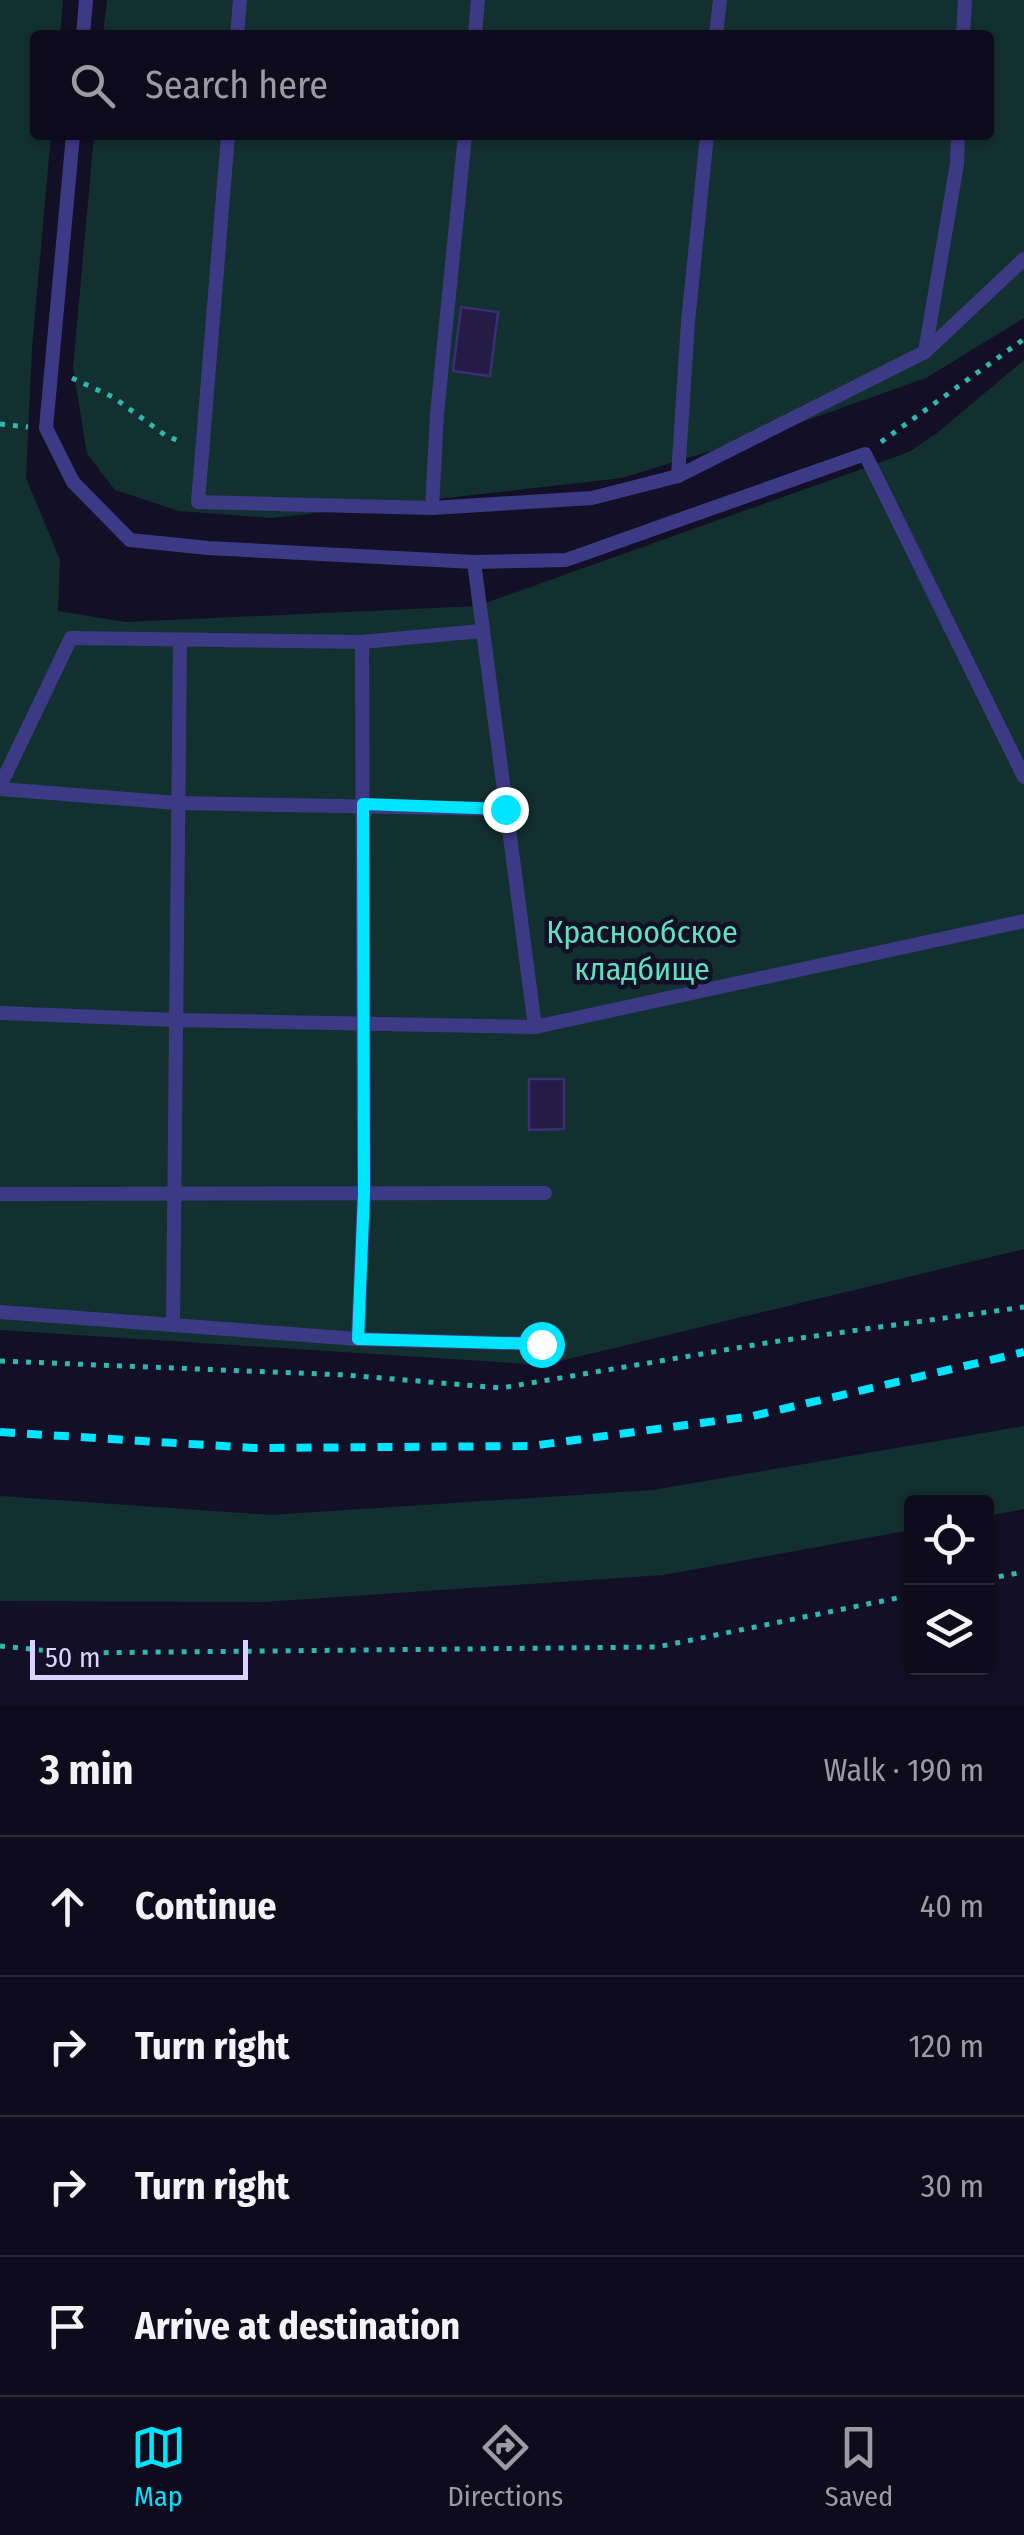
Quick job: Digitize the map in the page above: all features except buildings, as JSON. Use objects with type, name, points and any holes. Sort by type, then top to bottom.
[{"type":"lane","points":[[83,30],[86,0]]},
{"type":"lane","points":[[237,30],[240,0]]},
{"type":"lane","points":[[475,30],[478,0]]},
{"type":"lane","points":[[717,30],[720,0]]},
{"type":"lane","points":[[963,30],[965,0]]},
{"type":"lane","points":[[73,140],[46,428],[73,482],[130,540],[208,548],[474,562],[566,560],[865,454],[1024,776]]},
{"type":"lane","points":[[228,140],[198,502],[432,508],[592,498],[678,476],[925,352],[1024,258]]},
{"type":"lane","points":[[432,508],[436,414],[463,140]]},
{"type":"lane","points":[[678,476],[706,140]]},
{"type":"lane","points":[[925,352],[958,140]]},
{"type":"lane","points":[[474,562],[535,1027]]},
{"type":"lane","points":[[481,631],[362,642],[71,638],[0,787],[178,803],[505,809]]},
{"type":"lane","points":[[173,1326],[180,640]]},
{"type":"lane","points":[[358,1339],[364,1194],[362,642]]},
{"type":"lane","points":[[0,1013],[535,1027],[1024,921]]},
{"type":"lane","points":[[0,1194],[545,1193]]},
{"type":"lane","points":[[0,1312],[358,1339],[541,1344]]},
{"type":"path","points":[[865,454],[1024,339]]},
{"type":"path","points":[[51,369],[113,397],[165,434],[202,452]]},
{"type":"path","points":[[994,1578],[1024,1572]]},
{"type":"path","points":[[0,1646],[70,1653],[657,1647],[904,1596]]},
{"type":"green space","name":"Краснообское кладбище","points":[[0,0],[63,0],[60,30],[30,30],[30,140],[51,140],[32,348],[26,478],[60,560],[58,611],[126,622],[477,606],[909,452],[1024,360],[1024,1249],[544,1365],[0,1330]]},
{"type":"green space","points":[[107,0],[1024,0],[1024,318],[926,378],[785,428],[622,478],[272,518],[179,511],[115,490],[87,454],[73,368],[94,140],[994,140],[994,30],[104,30]]},
{"type":"green space","points":[[1024,1426],[1024,1509],[994,1515],[994,1495],[904,1495],[904,1531],[663,1575],[264,1602],[0,1601],[0,1496],[271,1515],[653,1490]]},
{"type":"railway","points":[[0,1432],[254,1448],[531,1446],[753,1416],[1024,1352]]},
{"type":"route","points":[[505,809],[363,804],[364,1194],[358,1339],[541,1344]]}]
